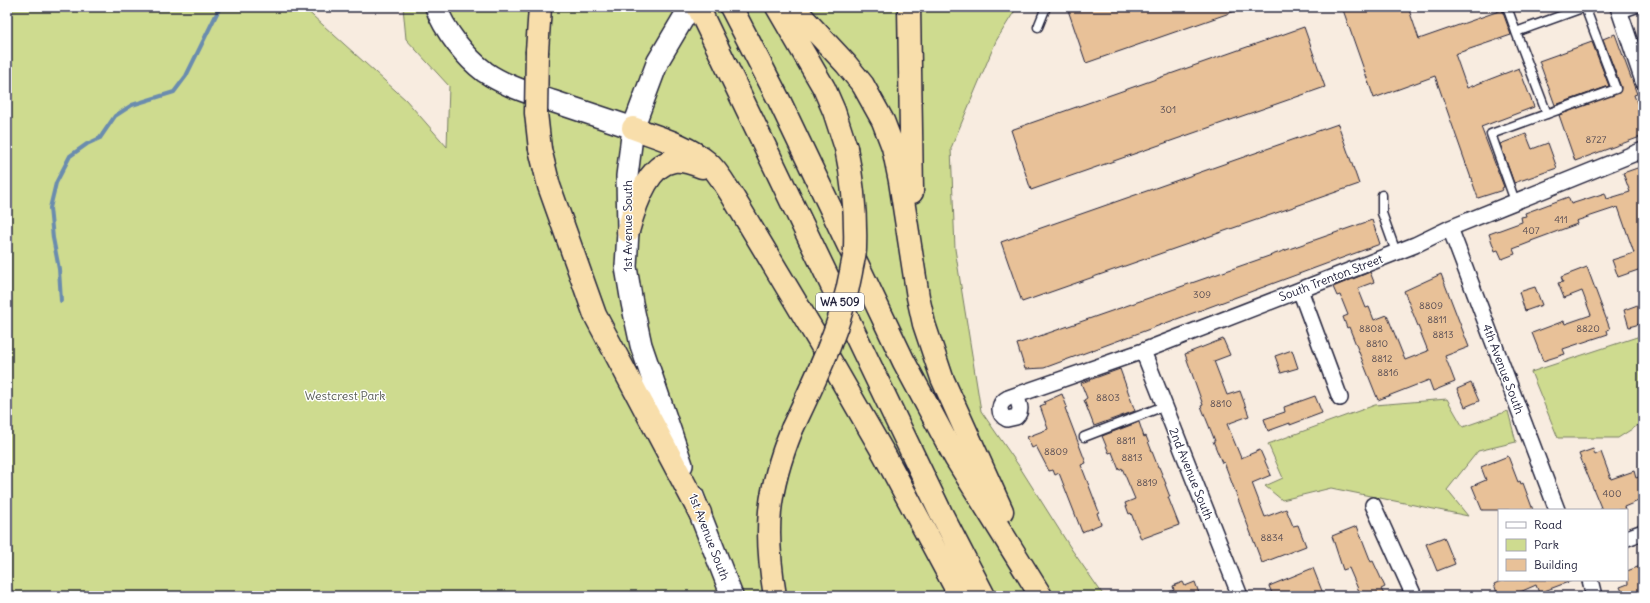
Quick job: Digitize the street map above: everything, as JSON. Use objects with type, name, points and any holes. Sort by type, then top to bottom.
[{"type":"highway","points":[[540,7],[537,51],[536,113],[540,149],[549,186],[595,315],[700,514]]},
{"type":"highway","name":"WA 509","points":[[698,7],[941,513],[984,596]]},
{"type":"highway","name":"WA 509","points":[[731,7],[779,100],[925,403],[960,465],[1038,590]]},
{"type":"highway","points":[[774,596],[768,550],[769,514],[774,483],[781,455],[835,333],[847,294],[855,250],[853,181],[846,148],[834,111],[824,88],[777,7]]},
{"type":"highway","points":[[793,7],[846,64],[863,85],[883,121],[894,154],[914,261],[918,297],[924,324],[942,378],[1038,590]]},
{"type":"highway","points":[[909,7],[914,261]]},
{"type":"highway","points":[[633,128],[695,154],[707,162],[718,174],[733,196],[835,368],[884,454],[960,596]]},
{"type":"highway","points":[[628,231],[635,208],[647,183],[653,173],[661,166],[674,161],[683,161],[718,174]]},
{"type":"main road","points":[[436,7],[455,41],[469,58],[486,72],[519,90],[633,128]]},
{"type":"main road","name":"1st Avenue South","points":[[690,7],[658,61],[633,128],[627,176],[628,231],[626,267],[641,345],[700,514],[732,596]]},
{"type":"street","points":[[1619,11],[1643,81]]},
{"type":"street","name":"South Trenton Street","points":[[1016,396],[1143,351],[1300,290],[1643,150]]},
{"type":"street","name":"4th Avenue South","points":[[1450,228],[1557,509]]},
{"type":"street","points":[[1300,290],[1340,398]]},
{"type":"street","name":"2nd Avenue South","points":[[1143,351],[1240,596]]},
{"type":"street","points":[[1373,505],[1414,596]]},
{"type":"street","points":[[1628,538],[1643,532]]},
{"type":"street","points":[[1590,581],[1594,596]]},
{"type":"lane","points":[[1038,27],[1046,7]]},
{"type":"lane","points":[[1507,7],[1547,114]]},
{"type":"lane","points":[[1515,201],[1491,134],[1616,89],[1585,7],[1516,32]]},
{"type":"lane","points":[[1619,11],[1640,7]]},
{"type":"lane","points":[[1382,195],[1382,213],[1396,252]]},
{"type":"lane","points":[[1084,437],[1164,406]]},
{"type":"green space","name":"Westcrest Park","points":[[7,7],[303,7],[406,100],[447,147],[449,86],[406,39],[403,7],[1017,7],[996,41],[951,148],[955,249],[981,411],[1104,596],[7,596]]},
{"type":"green space","points":[[1643,335],[1643,422],[1618,438],[1558,438],[1531,372]]},
{"type":"green space","points":[[1447,399],[1463,427],[1508,411],[1516,442],[1478,451],[1447,490],[1468,516],[1331,488],[1282,500],[1265,486],[1283,478],[1268,444],[1375,405]]},
{"type":"building","points":[[1067,7],[1240,7],[1241,9],[1086,63]]},
{"type":"building","points":[[1342,7],[1408,7],[1419,39],[1502,10],[1511,35],[1455,54],[1467,88],[1519,68],[1534,107],[1481,127],[1504,187],[1502,188],[1503,190],[1478,198],[1435,76],[1374,98]]},
{"type":"building","points":[[1304,27],[1325,87],[1031,190],[1011,130]]},
{"type":"building","points":[[1615,34],[1637,94],[1634,95],[1643,119],[1643,136],[1575,161],[1559,115],[1620,92],[1621,87],[1603,39]]},
{"type":"building","points":[[1592,42],[1609,86],[1555,105],[1539,61]]},
{"type":"building","points":[[1338,124],[1359,184],[1022,302],[1001,242]]},
{"type":"building","points":[[1526,134],[1532,149],[1548,143],[1557,168],[1514,183],[1500,144]]},
{"type":"building","points":[[1643,166],[1643,272],[1641,269],[1618,277],[1612,260],[1634,253],[1618,207],[1576,221],[1577,224],[1513,249],[1515,254],[1502,259],[1498,250],[1495,251],[1489,234],[1522,222],[1521,217],[1526,216],[1525,213],[1568,197],[1571,204],[1605,193],[1607,199],[1630,192],[1623,173]]},
{"type":"building","points":[[1372,220],[1380,244],[1044,368],[1025,369],[1017,344]]},
{"type":"building","points":[[1587,267],[1610,329],[1607,330],[1608,334],[1563,349],[1565,354],[1543,361],[1532,333],[1564,321],[1565,324],[1591,315],[1582,291],[1564,298],[1558,283],[1563,282],[1561,277]]},
{"type":"building","points":[[1370,272],[1374,282],[1358,288],[1366,308],[1369,307],[1374,320],[1387,315],[1405,360],[1428,351],[1404,291],[1441,274],[1469,347],[1445,356],[1455,382],[1433,391],[1429,380],[1378,400],[1349,327],[1347,328],[1343,317],[1348,315],[1340,295],[1337,296],[1333,287]]},
{"type":"building","points":[[1535,287],[1542,305],[1525,311],[1519,292]]},
{"type":"building","points":[[1643,303],[1643,323],[1629,327],[1624,310]]},
{"type":"building","points":[[1223,339],[1230,355],[1214,361],[1227,395],[1240,391],[1249,416],[1227,424],[1241,458],[1260,450],[1271,475],[1252,483],[1265,517],[1286,509],[1293,526],[1298,525],[1306,546],[1262,563],[1224,462],[1222,463],[1213,441],[1215,441],[1201,406],[1203,405],[1185,354]]},
{"type":"building","points":[[1292,350],[1298,368],[1281,373],[1275,356]]},
{"type":"building","points":[[1120,369],[1135,411],[1094,426],[1084,400],[1087,398],[1081,383]]},
{"type":"building","points":[[1471,383],[1479,401],[1465,407],[1457,389]]},
{"type":"building","points":[[1062,394],[1067,407],[1065,408],[1086,463],[1081,465],[1099,512],[1097,513],[1101,524],[1082,532],[1059,473],[1055,475],[1053,470],[1049,471],[1036,446],[1032,448],[1027,437],[1048,429],[1040,406],[1045,404],[1044,402]]},
{"type":"building","points":[[1315,396],[1322,413],[1290,425],[1290,423],[1268,431],[1264,419],[1285,412],[1284,407]]},
{"type":"building","points":[[1139,422],[1144,437],[1146,436],[1166,484],[1170,497],[1168,497],[1179,525],[1141,539],[1131,513],[1129,514],[1125,503],[1135,499],[1122,468],[1119,470],[1112,452],[1109,453],[1102,436]]},
{"type":"building","points":[[1593,449],[1595,455],[1601,452],[1611,479],[1634,471],[1636,478],[1641,476],[1643,483],[1643,499],[1624,507],[1625,509],[1602,509],[1579,454]]},
{"type":"building","points":[[1508,456],[1518,482],[1520,481],[1521,484],[1523,483],[1533,509],[1482,510],[1472,486],[1486,480],[1481,467]]},
{"type":"building","points":[[1357,526],[1371,562],[1373,561],[1385,587],[1381,589],[1385,596],[1361,596],[1349,568],[1343,570],[1332,536]]},
{"type":"building","points":[[1444,537],[1455,564],[1437,571],[1426,544]]},
{"type":"building","points":[[1643,565],[1643,596],[1624,596],[1620,587],[1628,584],[1628,571]]},
{"type":"building","points":[[1313,568],[1324,596],[1273,596],[1269,586]]},
{"type":"building","points":[[1501,581],[1571,581],[1539,593],[1536,585],[1511,596],[1498,596],[1494,584]]},
{"type":"building","points":[[1183,582],[1185,586],[1195,582],[1200,596],[1161,596],[1174,590],[1173,586]]},
{"type":"waterway","points":[[61,301],[59,269],[53,238],[50,208],[56,183],[70,156],[87,144],[100,138],[115,116],[132,105],[174,92],[186,76],[220,7]]}]
